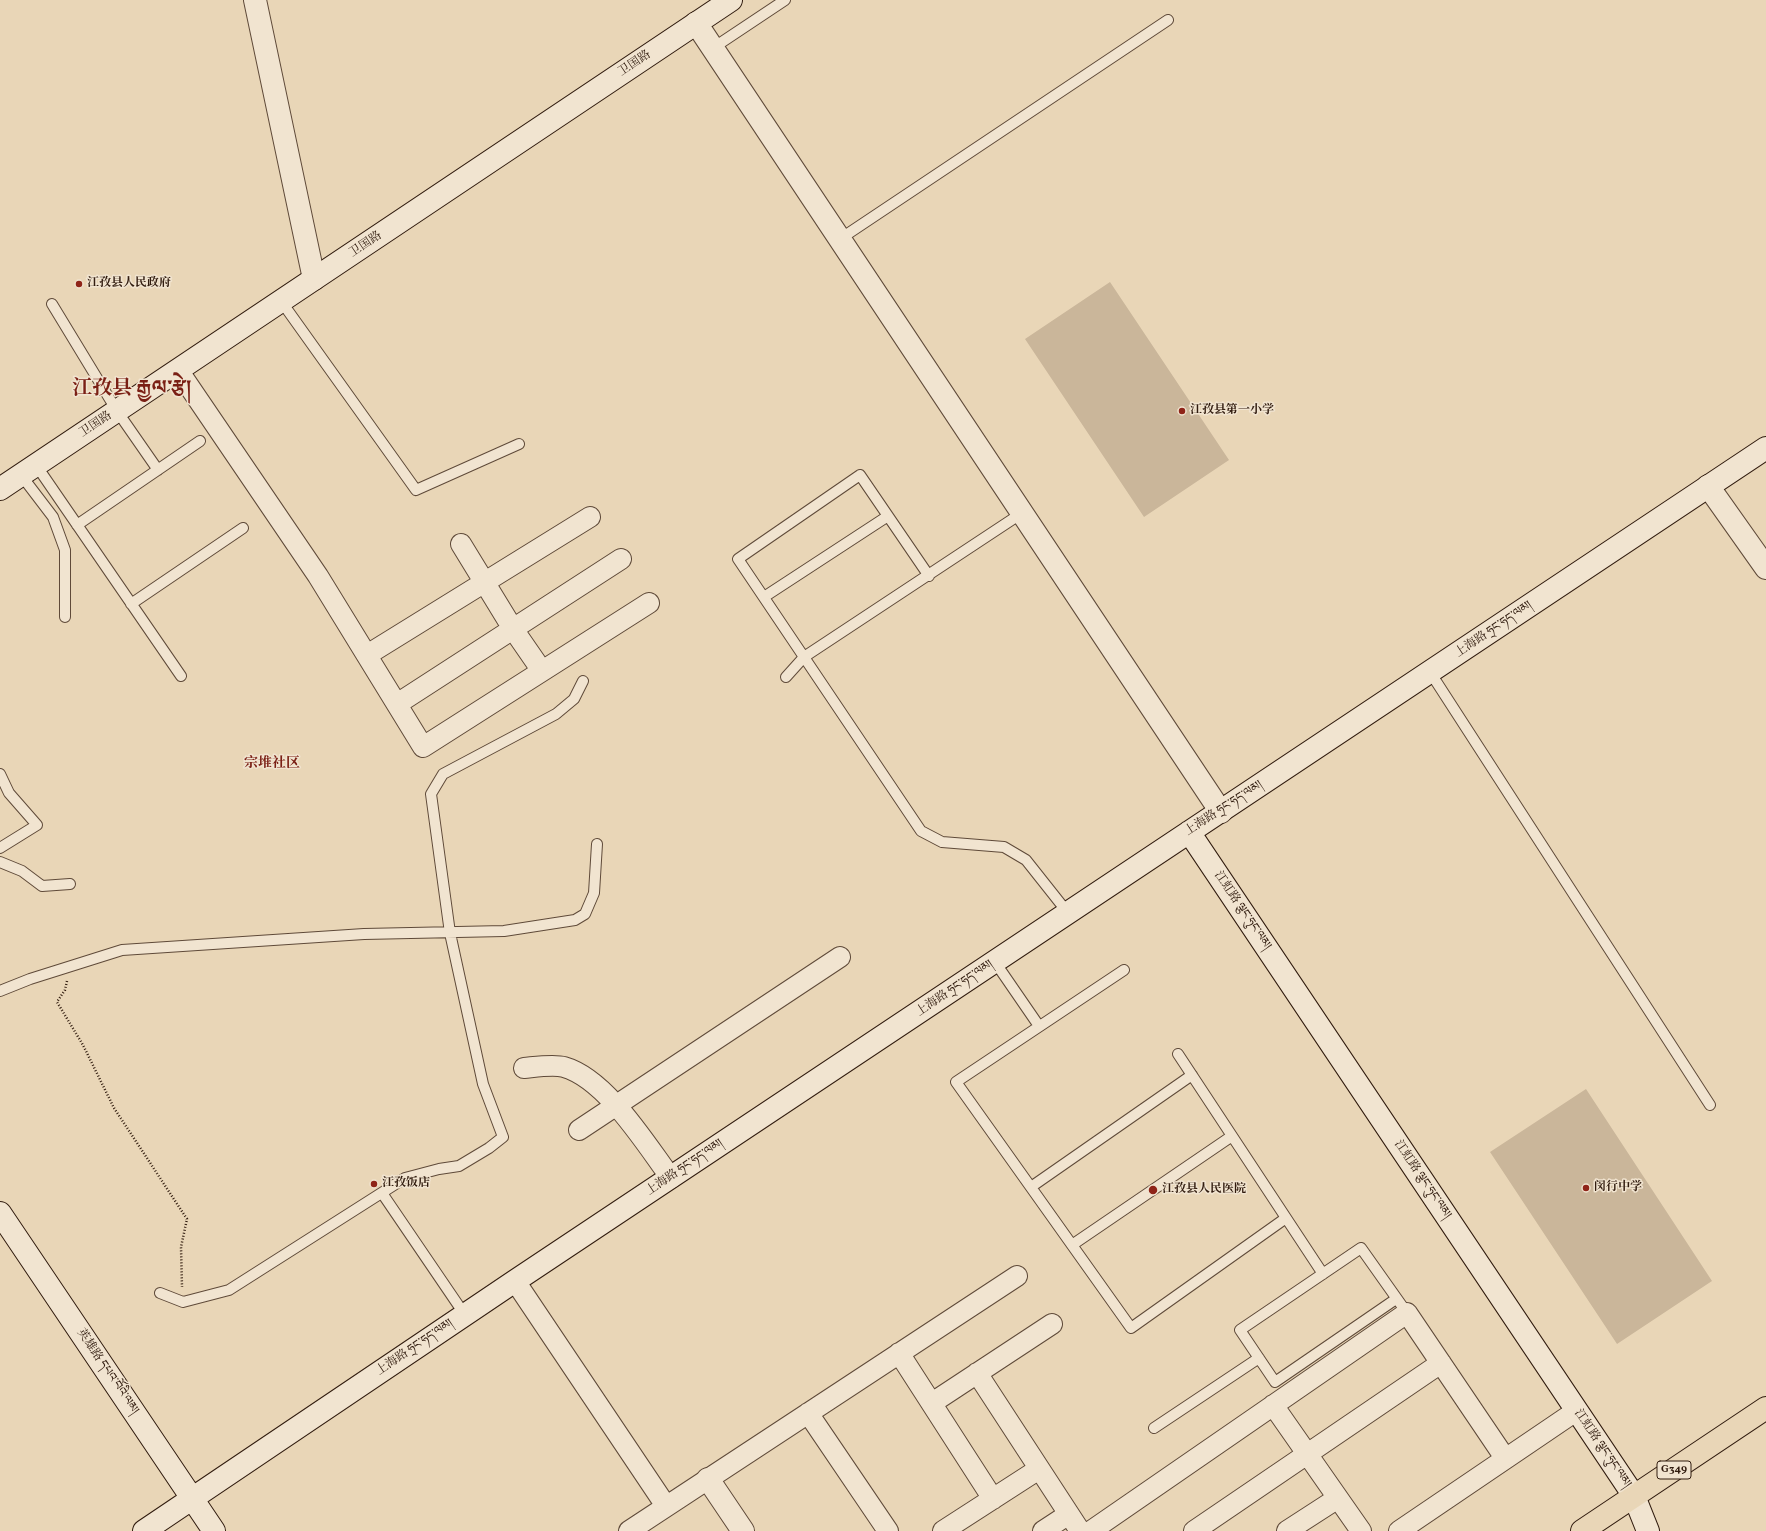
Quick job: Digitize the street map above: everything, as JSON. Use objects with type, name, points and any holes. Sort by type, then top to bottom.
[{"type":"highway","name":"G349","points":[[1582,1531],[1766,1408]]},
{"type":"main road","points":[[254,0],[314,279]]},
{"type":"main road","name":"卫国路","points":[[0,489],[731,0]]},
{"type":"main road","points":[[696,23],[1221,812]]},
{"type":"main road","name":"上海路 ཧྲང་ཧད་ལམ།","points":[[144,1531],[465,1315],[1766,448]]},
{"type":"main road","points":[[1708,486],[1766,568]]},
{"type":"main road","name":"江虹路 ལྕང་ཧུང་ལམ།","points":[[1190,832],[1634,1496],[1648,1531]]},
{"type":"main road","name":"英雄路 དཔའ་བོའི་ལམ།","points":[[0,1213],[214,1531]]},
{"type":"main road","points":[[708,1479],[743,1531]]},
{"type":"street","points":[[178,370],[314,570],[423,746],[649,603]]},
{"type":"street","points":[[367,655],[590,517]]},
{"type":"street","points":[[461,544],[513,629],[542,671]]},
{"type":"street","points":[[397,704],[621,559]]},
{"type":"street","points":[[578,1130],[840,957]]},
{"type":"street","points":[[524,1068],[562,1066],[577,1072],[617,1105],[671,1178]]},
{"type":"street","points":[[629,1531],[658,1518],[708,1479],[1017,1276]]},
{"type":"street","points":[[516,1281],[658,1518]]},
{"type":"street","points":[[1091,1531],[1273,1405],[1402,1306],[1506,1458]]},
{"type":"street","points":[[932,1403],[1052,1324]]},
{"type":"street","points":[[899,1353],[993,1499]]},
{"type":"street","points":[[1194,1531],[1441,1363]]},
{"type":"street","points":[[978,1373],[1039,1470],[1080,1531]]},
{"type":"street","points":[[1273,1405],[1361,1531]]},
{"type":"street","points":[[1399,1531],[1576,1411]]},
{"type":"street","points":[[808,1413],[888,1531]]},
{"type":"street","points":[[943,1531],[1039,1470]]},
{"type":"street","points":[[1287,1531],[1338,1498]]},
{"type":"street","points":[[1043,1531],[1069,1514]]},
{"type":"lane","points":[[713,48],[785,0]]},
{"type":"lane","points":[[840,239],[1168,20]]},
{"type":"lane","points":[[280,302],[416,490],[519,444]]},
{"type":"lane","points":[[52,304],[117,411],[158,470]]},
{"type":"lane","points":[[77,525],[200,441]]},
{"type":"lane","points":[[29,470],[77,525],[181,676]]},
{"type":"lane","points":[[29,470],[52,517],[65,550],[65,617]]},
{"type":"lane","points":[[929,576],[860,475],[738,559],[921,831],[942,842],[1004,848],[1026,860],[1068,914]]},
{"type":"lane","points":[[786,677],[804,658],[1022,513]]},
{"type":"lane","points":[[764,598],[888,516]]},
{"type":"lane","points":[[131,604],[243,528]]},
{"type":"lane","points":[[1430,672],[1710,1105]]},
{"type":"lane","points":[[160,1293],[183,1302],[229,1290],[405,1178],[439,1169],[459,1166],[489,1148],[503,1137],[483,1084],[450,933],[430,794],[443,774],[556,714],[574,699],[582,681]]},
{"type":"lane","points":[[0,774],[9,793],[37,825],[0,848]]},
{"type":"lane","points":[[0,991],[30,978],[122,950],[364,934],[504,931],[575,920],[585,914],[594,893],[597,844]]},
{"type":"lane","points":[[0,862],[22,871],[42,886],[70,884]]},
{"type":"lane","points":[[995,962],[1039,1026]]},
{"type":"lane","points":[[1124,970],[956,1082],[1131,1328],[1286,1218]]},
{"type":"lane","points":[[1178,1054],[1323,1274]]},
{"type":"lane","points":[[1031,1187],[1192,1075]]},
{"type":"lane","points":[[1072,1245],[1232,1136]]},
{"type":"lane","points":[[382,1193],[465,1315]]},
{"type":"lane","points":[[1361,1248],[1402,1306],[1275,1382],[1240,1330],[1323,1274],[1361,1248]]},
{"type":"lane","points":[[1154,1428],[1259,1358]]},
{"type":"path","points":[[72,965],[65,990],[58,1002],[83,1045],[114,1108],[187,1219],[181,1247],[183,1302]]},
{"type":"shaded area","points":[[1110,282],[1229,460],[1144,517],[1025,339]]},
{"type":"shaded area","points":[[1586,1089],[1712,1281],[1617,1344],[1490,1152]]},
{"type":"place","name":"江孜县人民政府","points":[[79,284]]},
{"type":"place","name":"江孜县第一小学","points":[[1182,411]]},
{"type":"place","name":"江孜饭店","points":[[374,1184]]},
{"type":"place","name":"闵行中学","points":[[1586,1188]]},
{"type":"place","name":"江孜县人民医院","points":[[1153,1190]]},
{"type":"district","name":"江孜县 རྒྱལ་རྩེ།","points":[[132,390]]},
{"type":"district","name":"宗堆社区","points":[[272,764]]}]
